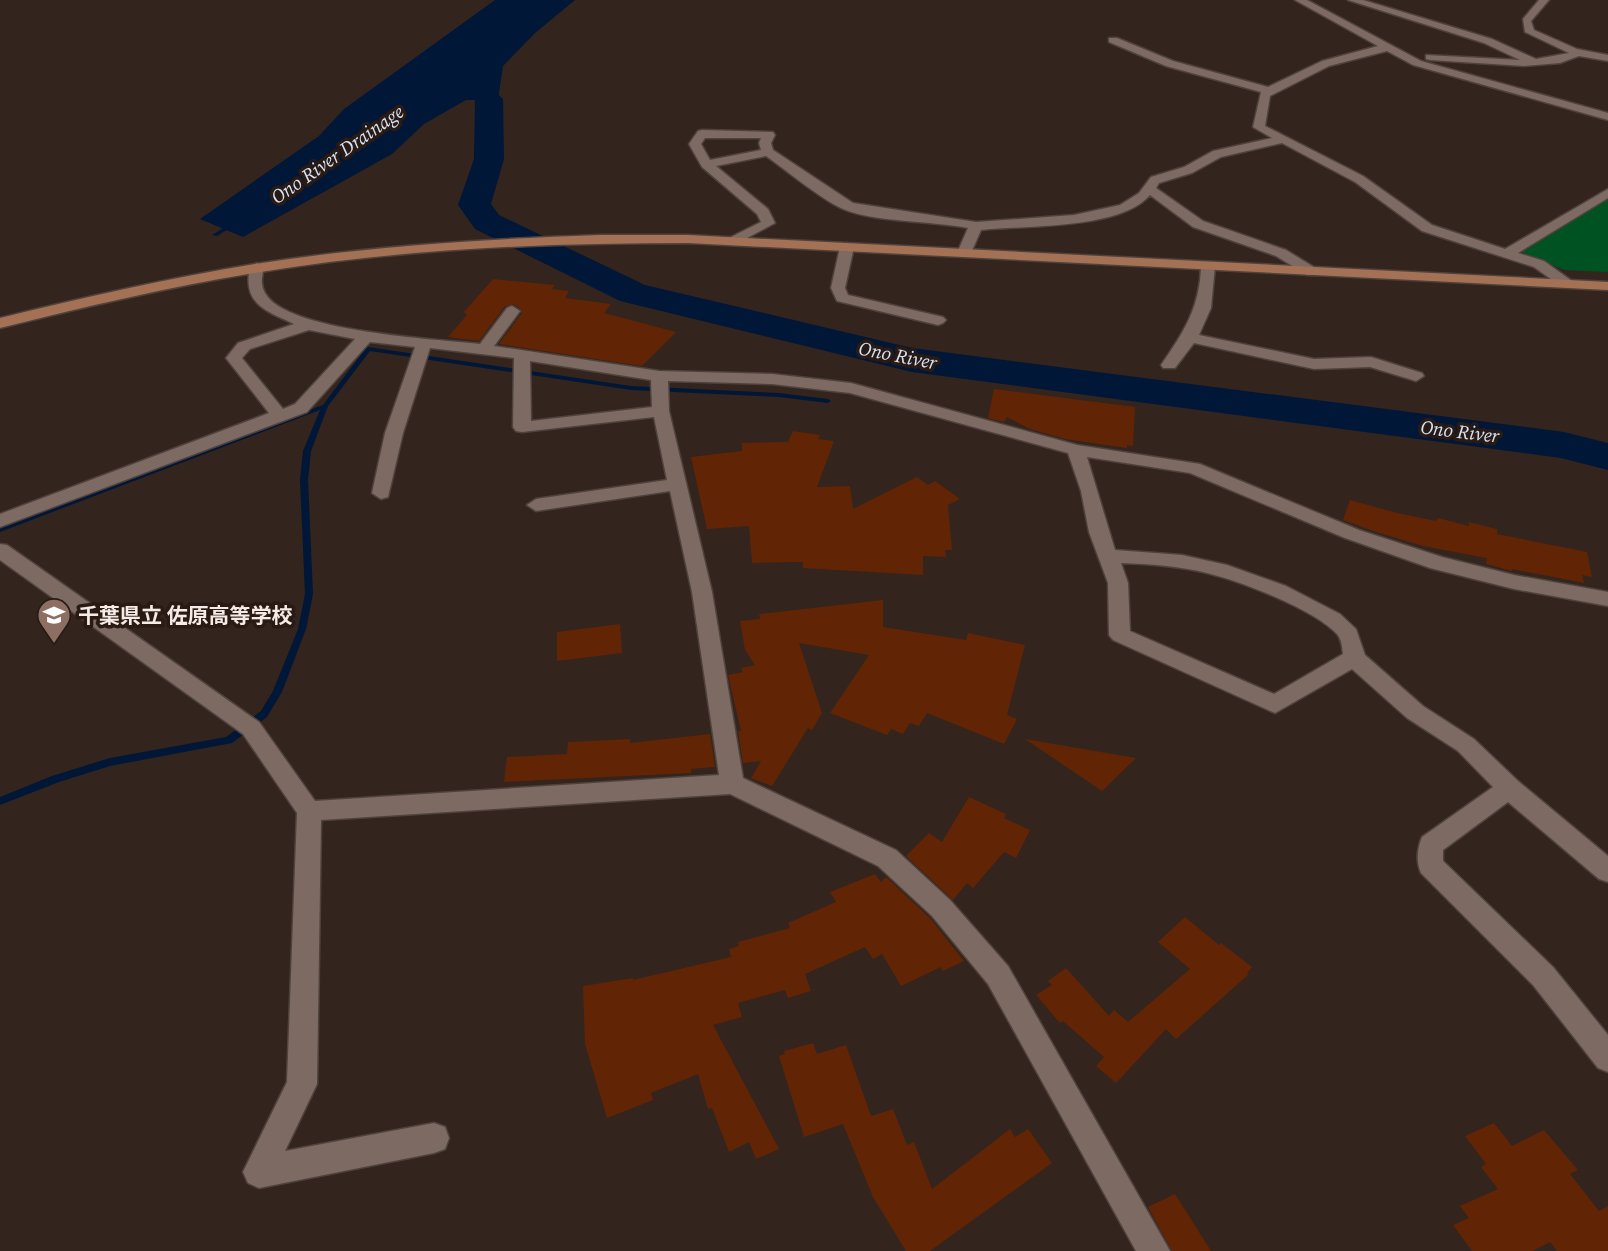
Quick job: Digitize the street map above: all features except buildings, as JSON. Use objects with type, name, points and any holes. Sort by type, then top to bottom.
[{"type":"street","points":[[1300,0],[1417,63],[1605,114]]},
{"type":"street","points":[[1353,0],[1488,41],[1534,61]]},
{"type":"street","points":[[1544,0],[1532,11],[1526,25],[1530,32],[1574,52],[1608,58]]},
{"type":"street","points":[[1113,40],[1129,49],[1203,74],[1269,91]]},
{"type":"street","points":[[1385,48],[1355,52],[1327,61],[1269,91],[1265,95],[1259,127],[1359,179],[1427,228],[1539,264],[1567,284]]},
{"type":"street","points":[[1400,55],[1534,61],[1562,59],[1574,55],[1574,52]]},
{"type":"street","points":[[734,241],[768,223],[763,212],[706,163],[695,144],[702,134],[769,135],[765,143],[768,152],[848,206],[976,226],[998,222],[1045,224],[1109,212],[1141,199],[1151,190],[1155,180],[1188,170],[1217,154],[1281,140]]},
{"type":"street","points":[[706,163],[768,152]]},
{"type":"street","points":[[1151,190],[1198,224],[1281,253],[1312,272]]},
{"type":"street","points":[[1508,253],[1608,192]]},
{"type":"street","points":[[964,253],[976,226]]},
{"type":"street","points":[[0,323],[105,296],[257,267],[395,249],[569,238],[734,241],[1608,286]]},
{"type":"street","points":[[847,247],[838,288],[842,298],[938,320]]},
{"type":"street","points":[[1170,365],[1192,338],[1209,290],[1208,266]]},
{"type":"street","points":[[257,267],[254,282],[258,295],[268,306],[308,326],[423,345],[484,349],[522,355],[660,392]]},
{"type":"street","points":[[484,349],[512,310]]},
{"type":"street","points":[[280,416],[234,358],[244,346],[308,326]]},
{"type":"street","points":[[0,521],[302,408],[366,337]]},
{"type":"street","points":[[1192,338],[1314,364],[1371,362],[1416,376]]},
{"type":"street","points":[[382,493],[394,433],[423,345]]},
{"type":"street","points":[[522,355],[522,427],[660,392],[772,379],[851,388],[1076,450],[1194,468],[1352,534],[1437,563],[1514,582],[1608,599]]},
{"type":"street","points":[[660,392],[702,592],[732,784]]},
{"type":"street","points":[[1076,450],[1090,491],[1099,532],[1118,583],[1120,635],[1275,704],[1354,657]]},
{"type":"street","points":[[536,505],[678,484]]},
{"type":"street","points":[[0,550],[248,725],[309,811],[302,1084],[259,1172],[434,1138]]},
{"type":"street","points":[[1109,556],[1153,558],[1209,566],[1268,587],[1331,617],[1352,640],[1354,657],[1415,712],[1466,745],[1509,788],[1608,871]]},
{"type":"street","points":[[309,811],[732,784],[887,858],[941,908],[998,975],[1125,1195],[1154,1251]]},
{"type":"street","points":[[1509,788],[1431,845],[1430,865],[1543,976],[1608,1058]]},
{"type":"green space","points":[[1608,197],[1608,272],[1564,270],[1519,251]]},
{"type":"water","points":[[495,0],[575,0],[535,33],[503,66],[498,100],[466,100],[424,124],[392,154],[243,237],[200,219],[319,136],[344,109]]},
{"type":"waterway","name":"Ono River","points":[[539,0],[455,69],[489,99],[489,159],[474,205],[487,222],[633,293],[912,360],[1564,445],[1608,457]]},
{"type":"waterway","name":"Ono River Drainage","points":[[215,235],[233,224]]},
{"type":"waterway","points":[[325,406],[368,349],[631,388],[779,395],[828,401]]},
{"type":"waterway","points":[[0,529],[325,406]]},
{"type":"waterway","points":[[0,801],[110,762],[229,740],[264,714],[277,692],[302,629],[309,594],[304,480],[307,451],[325,406]]},
{"type":"place","name":"千葉県立 佐原高等学校","points":[[54,645]]}]
